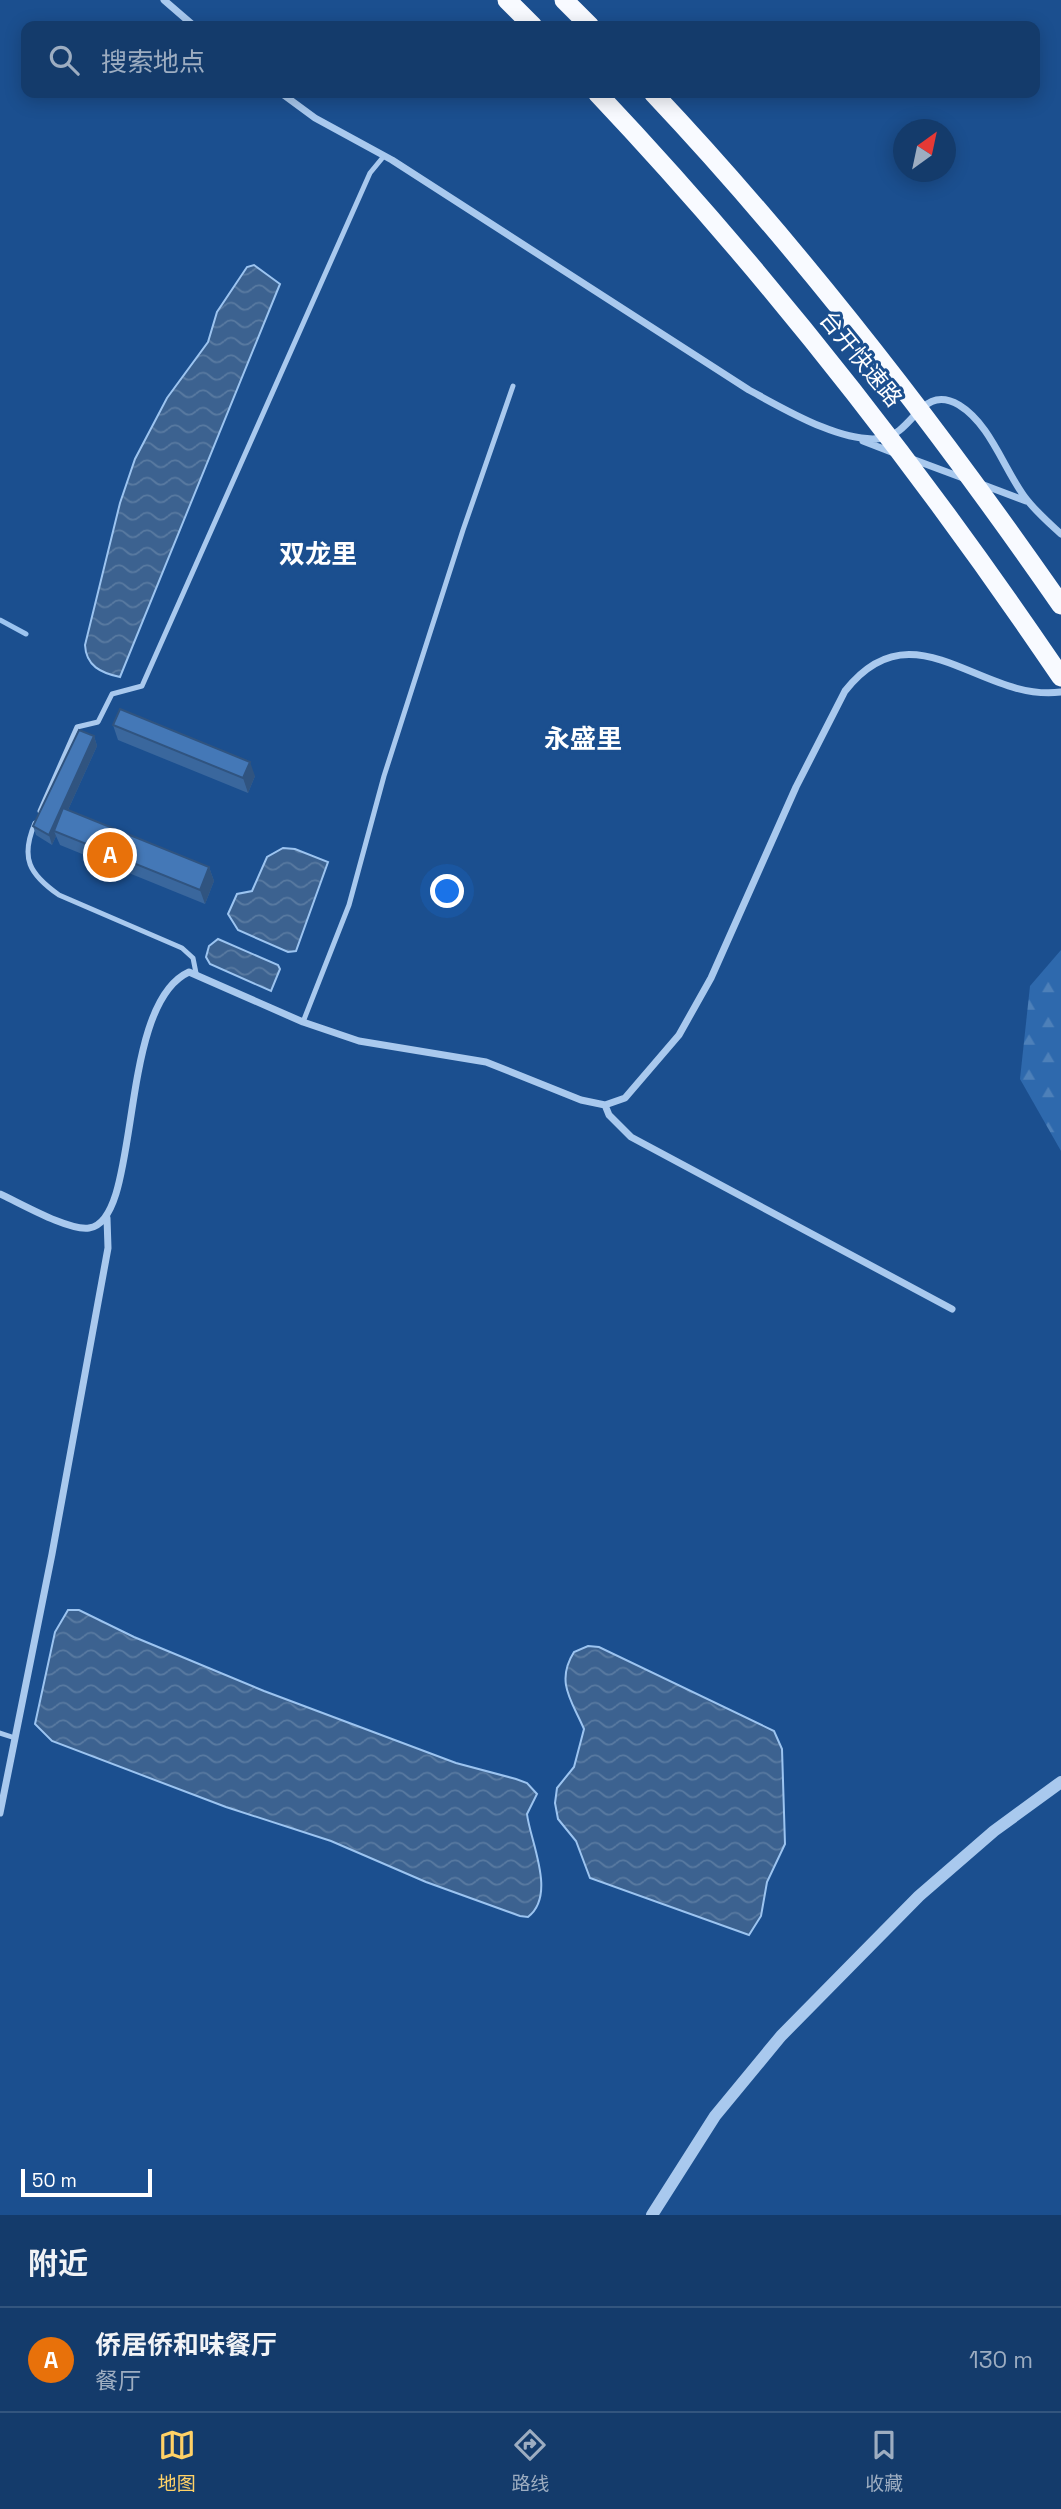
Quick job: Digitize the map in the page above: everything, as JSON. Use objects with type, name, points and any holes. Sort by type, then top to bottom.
[{"type":"highway","points":[[507,0],[528,21]]},
{"type":"highway","points":[[564,0],[585,21]]},
{"type":"highway","name":"台开快速路","points":[[602,98],[759,273],[874,414],[957,526],[1061,677]]},
{"type":"highway","name":"台开快速路","points":[[657,98],[790,247],[876,352],[922,411],[1061,605]]},
{"type":"street","points":[[164,0],[188,21]]},
{"type":"street","points":[[288,98],[315,118],[384,156],[749,390],[856,439],[1028,502]]},
{"type":"street","points":[[856,439],[892,436],[932,400],[942,398],[960,405],[981,427],[1028,502],[1061,534]]},
{"type":"street","points":[[0,1194],[74,1226],[88,1228],[102,1224],[107,1217],[121,1173],[143,1048],[154,1009],[176,978],[189,972],[303,1022],[359,1041],[486,1062],[567,1097],[605,1105],[625,1098],[679,1035],[711,978],[796,787],[845,691],[855,679],[866,669],[892,655],[914,652],[1016,688],[1046,694],[1061,692]]},
{"type":"street","points":[[605,1105],[609,1115],[631,1137],[952,1309]]},
{"type":"street","points":[[0,1813],[108,1248],[107,1217]]},
{"type":"street","points":[[652,2215],[715,2116],[790,2028],[937,1880],[1061,1782]]},
{"type":"lane","points":[[196,973],[193,958],[182,947],[59,895],[47,886],[30,867],[27,842],[77,727],[98,722],[112,694],[142,686],[370,173],[384,156]]},
{"type":"lane","points":[[303,1022],[349,905],[384,776],[463,530],[513,386]]},
{"type":"lane","points":[[0,1733],[15,1738]]},
{"type":"green space","points":[[1061,950],[1061,1151],[1020,1079],[1030,986]]},
{"type":"water","points":[[254,265],[280,284],[120,677],[107,673],[96,667],[88,658],[85,645],[120,503],[135,459],[167,398],[208,342],[217,312],[247,267]]},
{"type":"water","points":[[283,848],[295,849],[328,862],[296,951],[288,952],[238,930],[228,914],[237,894],[252,891],[267,857]]},
{"type":"water","points":[[218,939],[278,965],[280,969],[271,991],[210,964],[206,957],[209,946]]},
{"type":"water","points":[[68,1610],[79,1610],[134,1637],[264,1691],[456,1763],[527,1783],[537,1794],[527,1814],[540,1867],[540,1895],[536,1907],[528,1917],[520,1916],[426,1882],[331,1841],[226,1807],[52,1741],[35,1724],[55,1632]]},
{"type":"water","points":[[588,1646],[599,1647],[774,1731],[782,1749],[785,1844],[767,1882],[761,1916],[749,1935],[590,1878],[576,1841],[558,1819],[555,1803],[557,1788],[574,1767],[584,1729],[567,1691],[568,1663],[574,1652]]},
{"type":"building","points":[[120,709],[250,762],[243,778],[113,725]]},
{"type":"building","points":[[79,730],[94,736],[49,835],[33,826]]},
{"type":"building","points":[[63,808],[209,867],[200,890],[54,831]]},
{"type":"waterway","points":[[0,620],[26,634]]},
{"type":"place","name":"侨居侨和味餐厅","points":[[110,855]]},
{"type":"district","name":"双龙里","points":[[318,554]]},
{"type":"district","name":"永盛里","points":[[583,739]]}]
